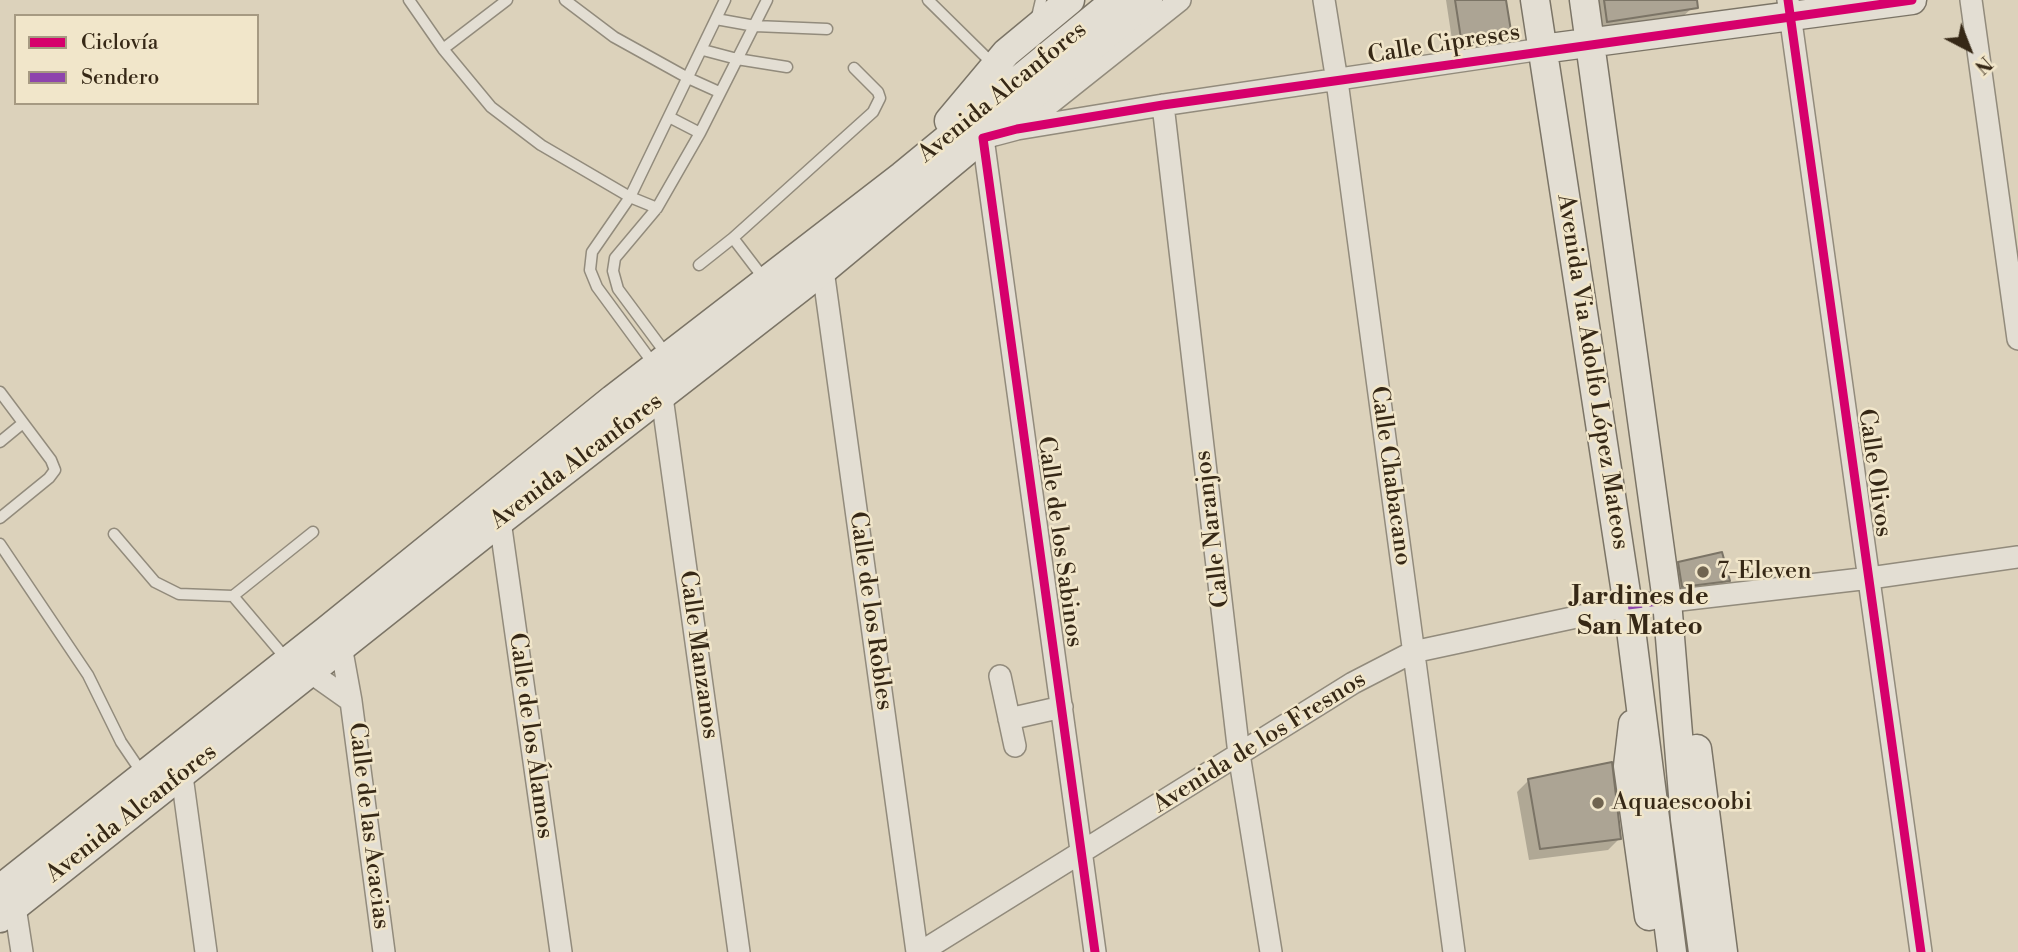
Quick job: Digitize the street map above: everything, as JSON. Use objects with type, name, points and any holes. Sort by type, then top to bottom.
[{"type":"main road","points":[[902,176],[995,66],[1070,0]]},
{"type":"main road","name":"Avenida Alcanfores","points":[[5,900],[143,775],[298,663],[662,362],[902,176],[1116,0]]},
{"type":"main road","name":"Avenida Alcanfores","points":[[5,900],[182,776],[298,663],[341,646],[662,397],[823,270],[1148,0]]},
{"type":"main road","name":"Avenida Via Adolfo López Mateos","points":[[1535,0],[1629,606],[1672,952]]},
{"type":"main road","name":"Avenida Via Adolfo López Mateos","points":[[1584,0],[1643,433],[1674,600],[1685,819],[1703,952]]},
{"type":"main road","name":"Calle Cipreses","points":[[1542,50],[1789,8],[1912,0]]},
{"type":"main road","points":[[1674,600],[1723,952]]},
{"type":"main road","points":[[1638,683],[1628,766],[1654,952]]},
{"type":"street","name":"Avenida Alcanfores","points":[[1017,129],[1180,0]]},
{"type":"street","name":"Calle Chabacano","points":[[1324,0],[1454,952]]},
{"type":"street","points":[[1971,0],[2018,338]]},
{"type":"street","name":"Calle Olivos","points":[[1789,8],[1921,952]]},
{"type":"street","name":"Calle Cipreses","points":[[983,138],[1017,129],[1163,105],[1542,50]]},
{"type":"street","name":"Calle Naranjos","points":[[1163,105],[1239,754],[1271,952]]},
{"type":"street","name":"Calle de los Sabinos","points":[[983,138],[1095,952]]},
{"type":"street","name":"Calle de los Robles","points":[[823,270],[919,952]]},
{"type":"street","name":"Calle Manzanos","points":[[662,362],[662,397],[739,952]]},
{"type":"street","name":"Calle de los Álamos","points":[[500,521],[561,952]]},
{"type":"street","points":[[1674,600],[1870,578],[2018,557]]},
{"type":"street","name":"Avenida de los Fresnos","points":[[919,952],[1080,855],[1353,683],[1413,652],[1629,606],[1674,600]]},
{"type":"street","name":"Calle de las Acacias","points":[[341,646],[351,701],[384,952]]},
{"type":"street","name":"Calle de las Acacias","points":[[298,663],[351,701]]},
{"type":"street","points":[[1000,677],[1015,746]]},
{"type":"street","points":[[1009,719],[1062,706]]},
{"type":"street","points":[[182,776],[206,952]]},
{"type":"street","points":[[5,900],[22,952]]},
{"type":"lane","points":[[409,0],[443,49],[491,107],[541,145],[631,197],[657,208]]},
{"type":"lane","points":[[443,49],[507,0]]},
{"type":"lane","points":[[565,0],[614,37],[719,92]]},
{"type":"lane","points":[[662,362],[612,308],[597,287],[590,270],[592,252],[631,197],[725,0]]},
{"type":"lane","points":[[662,362],[625,298],[613,271],[615,258],[657,208],[700,133],[767,0]]},
{"type":"lane","points":[[928,0],[995,66]]},
{"type":"lane","points":[[1035,29],[1041,0]]},
{"type":"lane","points":[[716,19],[755,26],[827,29]]},
{"type":"lane","points":[[703,50],[787,67]]},
{"type":"lane","points":[[699,265],[873,112],[880,98],[878,92],[854,68]]},
{"type":"lane","points":[[669,117],[700,133]]},
{"type":"lane","points":[[733,237],[766,282]]},
{"type":"lane","points":[[612,308],[625,298]]},
{"type":"lane","points":[[0,393],[51,460],[55,470],[0,518]]},
{"type":"lane","points":[[0,442],[23,423]]},
{"type":"lane","points":[[114,534],[155,582],[179,594],[233,596],[313,532]]},
{"type":"lane","points":[[0,544],[88,676],[121,742],[143,775]]},
{"type":"lane","points":[[233,596],[298,663]]},
{"type":"building","points":[[1455,0],[1506,0],[1512,37],[1462,45]]},
{"type":"building","points":[[1604,0],[1697,0],[1698,8],[1607,22]]},
{"type":"building","name":"7-Eleven","points":[[1722,552],[1730,581],[1682,587],[1678,562]]},
{"type":"building","name":"Aquaescoobi","points":[[1612,762],[1621,839],[1540,849],[1528,779]]},
{"type":"marked path","points":[[1628,606],[1667,601]]},
{"type":"cycle path","points":[[1788,0],[1921,952]]},
{"type":"cycle path","points":[[1095,952],[983,138],[1017,129],[1163,105],[1912,0]]},
{"type":"place","name":"7-Eleven","points":[[1703,572]]},
{"type":"place","name":"Aquaescoobi","points":[[1598,803]]},
{"type":"district","name":"Jardines de San Mateo","points":[[1640,613]]}]
